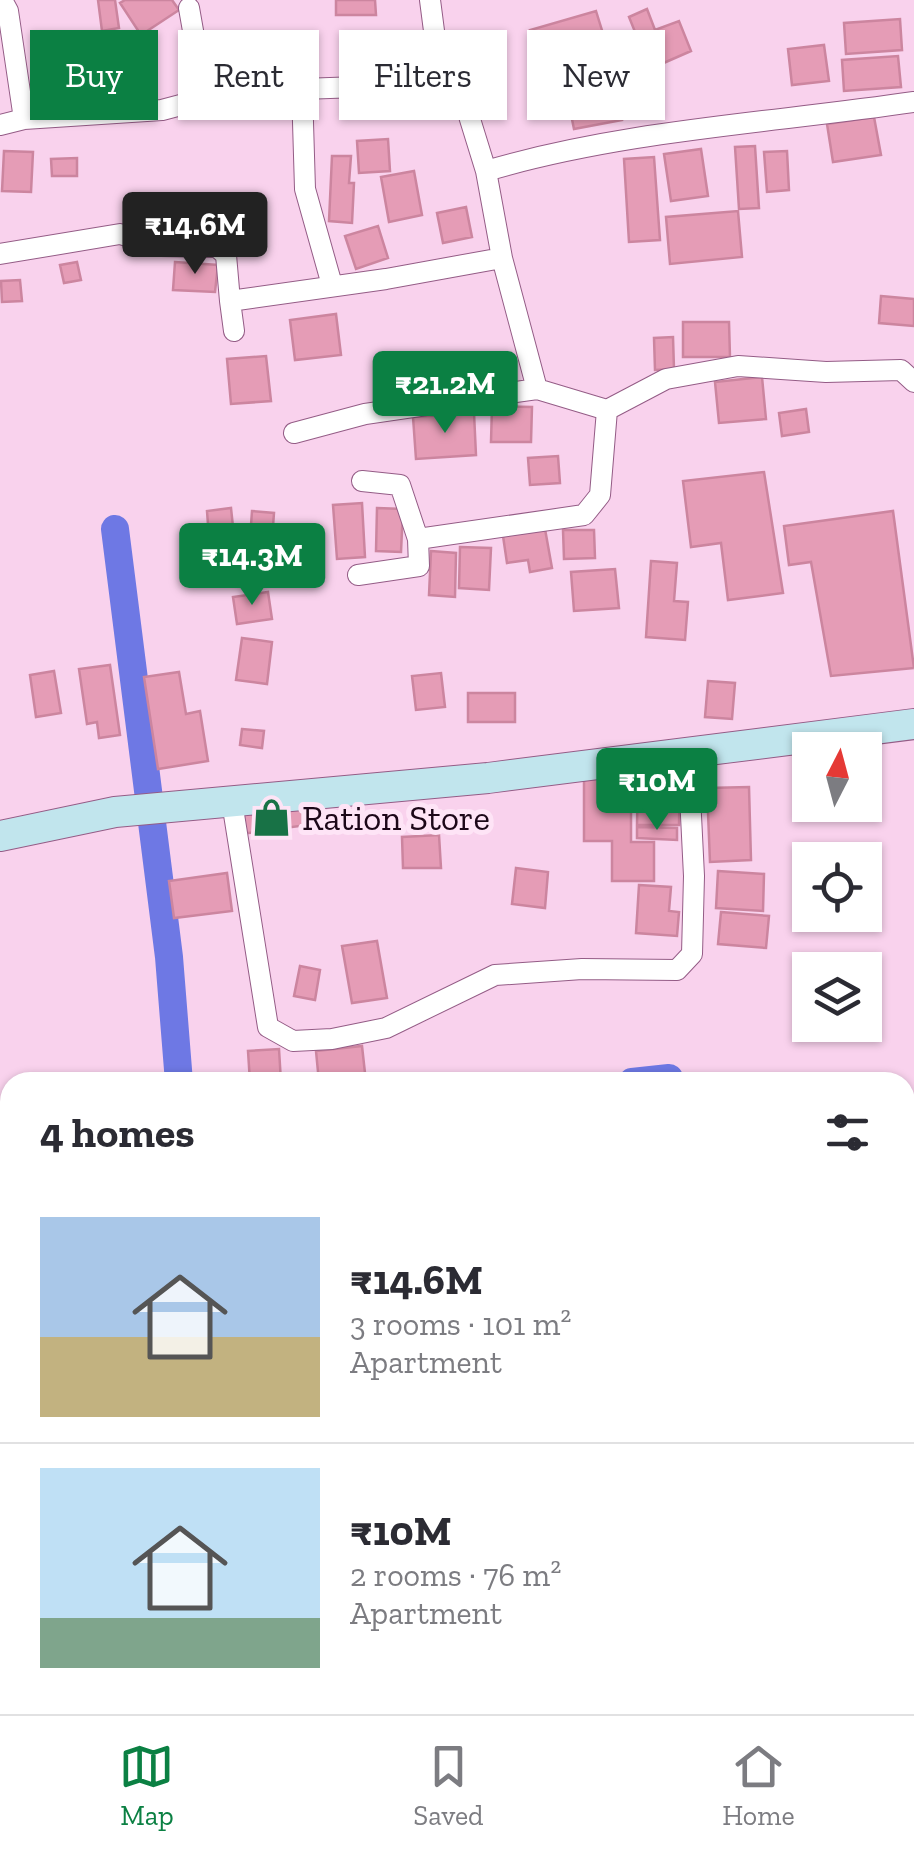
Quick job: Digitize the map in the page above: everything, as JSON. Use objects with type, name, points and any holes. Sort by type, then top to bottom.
[{"type":"street","points":[[2,0],[8,11],[24,119]]},
{"type":"street","points":[[430,0],[434,30]]},
{"type":"street","points":[[188,8],[192,30]]},
{"type":"street","points":[[486,171],[530,158],[663,134],[914,102]]},
{"type":"street","points":[[0,124],[178,106]]},
{"type":"street","points":[[303,120],[306,190],[332,285]]},
{"type":"street","points":[[470,120],[486,171],[502,258],[536,389]]},
{"type":"street","points":[[0,254],[120,234],[160,246],[217,247],[226,255],[234,331]]},
{"type":"street","points":[[230,301],[404,277],[502,258]]},
{"type":"street","points":[[294,432],[365,414],[536,389],[607,410],[666,379],[738,366],[826,372],[901,370],[914,382]]},
{"type":"street","points":[[418,539],[584,514],[600,496],[607,410]]},
{"type":"street","points":[[358,576],[419,566],[418,539],[400,485],[362,481]]},
{"type":"street","points":[[0,836],[116,812],[488,778],[914,724]]},
{"type":"street","points":[[232,802],[268,1027],[293,1041],[332,1039],[386,1028],[495,975],[582,969],[677,970],[692,954],[694,876],[688,755]]},
{"type":"building","points":[[98,0],[115,0],[119,28],[102,30]]},
{"type":"building","points":[[172,0],[179,10],[149,30],[138,30],[120,3]]},
{"type":"building","points":[[336,0],[375,0],[376,15],[336,15]]},
{"type":"building","points":[[647,9],[655,30],[634,30],[629,17]]},
{"type":"building","points":[[596,11],[602,30],[530,30]]},
{"type":"building","points":[[900,19],[902,50],[846,54],[844,23]]},
{"type":"building","points":[[679,21],[691,51],[665,62],[665,30],[655,30]]},
{"type":"building","points":[[824,45],[829,81],[792,85],[788,49]]},
{"type":"building","points":[[898,56],[901,87],[844,91],[842,60]]},
{"type":"building","points":[[874,117],[881,155],[833,162],[827,124]]},
{"type":"building","points":[[572,120],[622,120],[574,129]]},
{"type":"building","points":[[388,139],[390,171],[359,173],[357,141]]},
{"type":"building","points":[[755,146],[759,208],[739,209],[735,147]]},
{"type":"building","points":[[701,149],[708,196],[671,201],[664,154]]},
{"type":"building","points":[[4,151],[33,152],[31,192],[2,191]]},
{"type":"building","points":[[787,151],[789,190],[767,192],[764,152]]},
{"type":"building","points":[[332,156],[351,156],[352,223],[329,221]]},
{"type":"building","points":[[654,157],[660,240],[629,242],[624,159]]},
{"type":"building","points":[[77,158],[77,176],[52,176],[51,159]]},
{"type":"building","points":[[414,171],[422,215],[389,222],[381,177]]},
{"type":"building","points":[[466,207],[472,237],[443,243],[437,213]]},
{"type":"building","points":[[738,211],[742,257],[670,264],[666,217]]},
{"type":"building","points":[[378,226],[388,258],[356,269],[345,236]]},
{"type":"building","points":[[77,262],[81,280],[64,283],[60,265]]},
{"type":"building","points":[[175,262],[218,265],[215,292],[173,290]]},
{"type":"building","points":[[20,280],[22,301],[2,302],[1,281]]},
{"type":"building","points":[[881,296],[914,299],[914,326],[879,323]]},
{"type":"building","points":[[336,314],[341,355],[295,360],[290,320]]},
{"type":"building","points":[[683,322],[729,322],[730,357],[683,357]]},
{"type":"building","points":[[673,337],[674,369],[655,370],[654,338]]},
{"type":"building","points":[[266,356],[271,401],[231,404],[227,359]]},
{"type":"building","points":[[762,377],[766,419],[719,423],[715,382]]},
{"type":"building","points":[[492,406],[532,407],[531,442],[491,442]]},
{"type":"building","points":[[806,409],[809,432],[782,436],[779,413]]},
{"type":"building","points":[[474,413],[476,455],[416,459],[413,417]]},
{"type":"building","points":[[558,456],[560,483],[530,485],[528,458]]},
{"type":"building","points":[[764,472],[783,593],[728,600],[721,543],[691,547],[683,481]]},
{"type":"building","points":[[362,503],[365,557],[337,559],[333,505]]},
{"type":"building","points":[[231,508],[234,536],[209,538],[207,511]]},
{"type":"building","points":[[377,508],[403,509],[401,552],[376,551]]},
{"type":"building","points":[[252,511],[274,513],[272,540],[250,539]]},
{"type":"building","points":[[893,511],[914,668],[831,676],[811,562],[789,565],[784,526]]},
{"type":"building","points":[[545,529],[552,568],[530,572],[528,560],[507,563],[503,536]]},
{"type":"building","points":[[563,530],[594,530],[595,558],[564,559]]},
{"type":"building","points":[[460,547],[491,548],[489,590],[459,588]]},
{"type":"building","points":[[431,551],[456,553],[455,597],[429,595]]},
{"type":"building","points":[[651,561],[677,563],[674,601],[688,602],[685,640],[646,637]]},
{"type":"building","points":[[615,569],[619,608],[574,611],[571,572]]},
{"type":"building","points":[[268,592],[272,619],[237,624],[233,597]]},
{"type":"building","points":[[242,638],[272,642],[267,684],[236,680]]},
{"type":"building","points":[[110,665],[120,735],[99,738],[97,722],[87,724],[79,669]]},
{"type":"building","points":[[54,671],[61,713],[36,717],[30,675]]},
{"type":"building","points":[[179,672],[186,714],[200,711],[208,761],[158,769],[144,677]]},
{"type":"building","points":[[441,673],[445,707],[416,710],[412,676]]},
{"type":"building","points":[[708,681],[735,683],[732,719],[705,717]]},
{"type":"building","points":[[468,693],[515,693],[515,722],[468,722]]},
{"type":"building","points":[[242,729],[264,731],[262,748],[240,745]]},
{"type":"building","points":[[638,766],[680,766],[679,825],[637,825]]},
{"type":"building","points":[[584,771],[631,771],[631,842],[654,842],[654,881],[612,881],[612,841],[584,841]]},
{"type":"building","points":[[749,787],[751,860],[710,862],[707,788]]},
{"type":"building","name":"Ration Store","points":[[304,802],[307,825],[241,834],[237,811]]},
{"type":"building","points":[[637,827],[677,828],[677,840],[637,838]]},
{"type":"building","points":[[439,835],[441,868],[403,868],[402,837]]},
{"type":"building","points":[[516,868],[548,872],[545,908],[512,904]]},
{"type":"building","points":[[718,871],[764,874],[763,911],[716,908]]},
{"type":"building","points":[[227,873],[232,911],[174,918],[169,881]]},
{"type":"building","points":[[639,885],[671,887],[669,911],[679,912],[677,936],[636,933]]},
{"type":"building","points":[[721,912],[769,916],[766,948],[718,944]]},
{"type":"building","points":[[377,941],[387,998],[352,1003],[342,946]]},
{"type":"building","points":[[300,966],[320,970],[315,1000],[294,996]]},
{"type":"building","points":[[362,1046],[365,1072],[318,1072],[316,1051]]},
{"type":"building","points":[[279,1049],[280,1072],[249,1072],[248,1051]]},
{"type":"waterway","points":[[115,529],[169,957],[178,1072]]},
{"type":"place","name":"Ration Store","points":[[272,818]]}]
